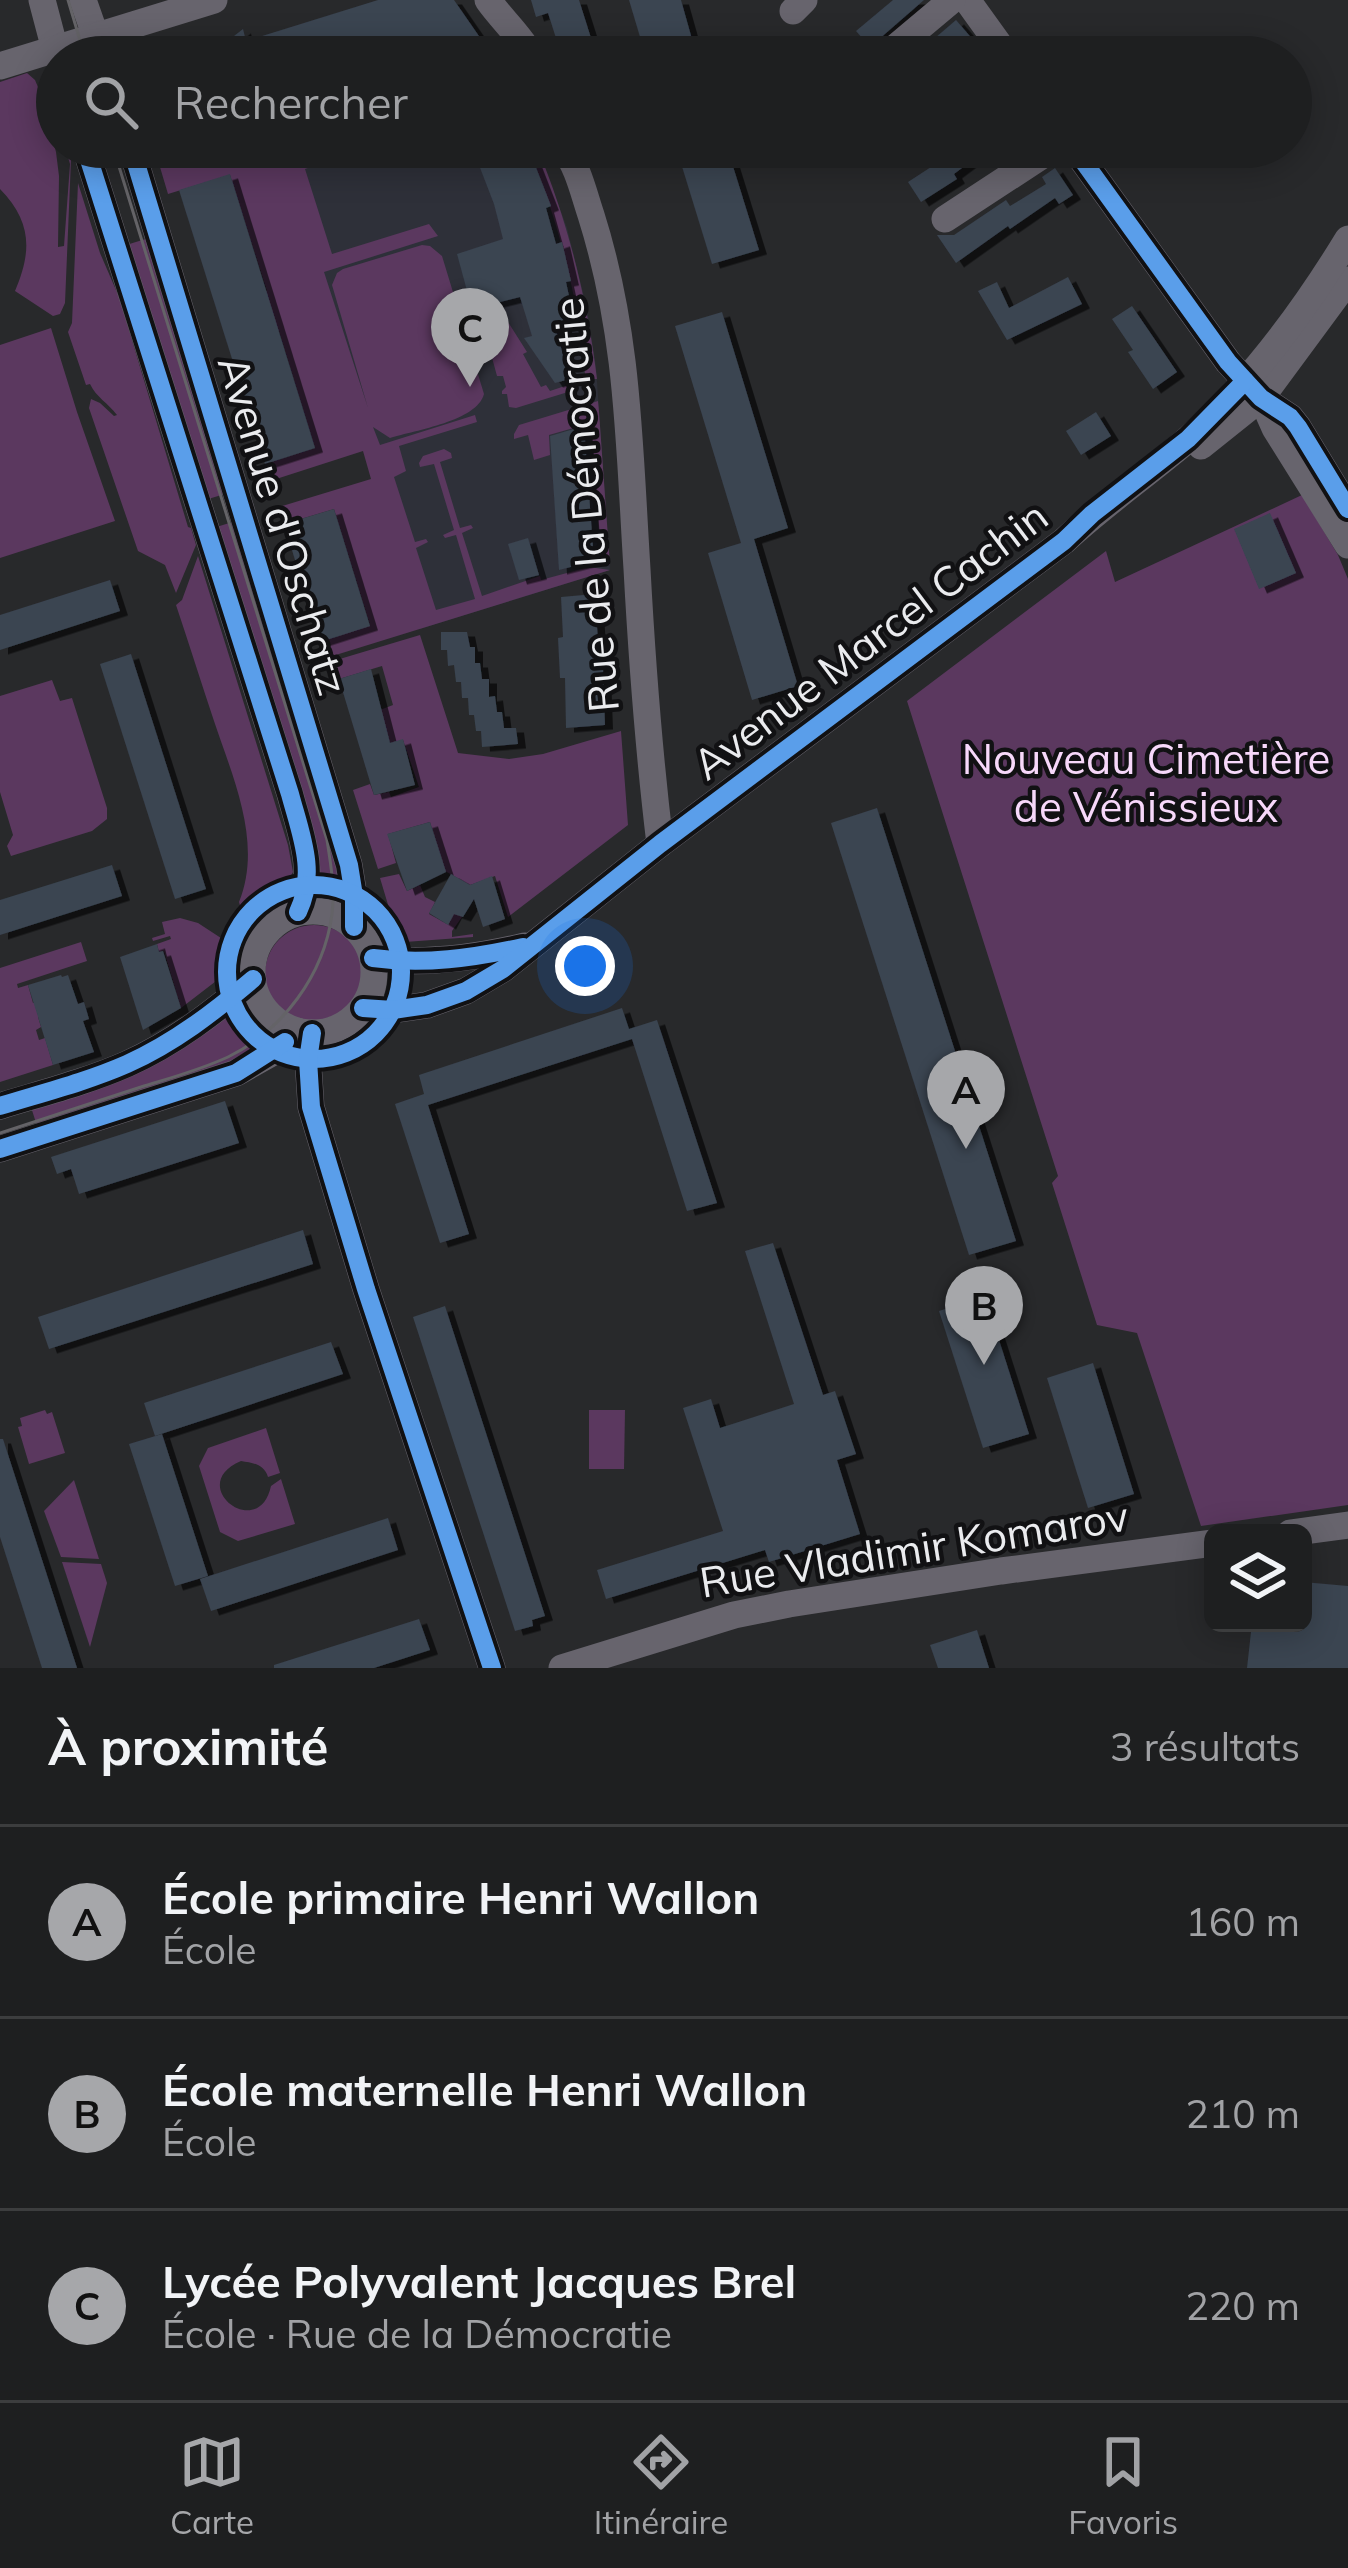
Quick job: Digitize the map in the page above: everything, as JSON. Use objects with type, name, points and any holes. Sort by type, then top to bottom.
[{"type":"street","points":[[43,0],[52,36]]},
{"type":"street","points":[[83,0],[96,36]]},
{"type":"street","points":[[488,0],[518,36]]},
{"type":"street","points":[[909,36],[952,0]]},
{"type":"street","points":[[967,0],[993,36]]},
{"type":"street","points":[[123,36],[203,2]]},
{"type":"street","points":[[508,27],[510,36]]},
{"type":"street","points":[[0,66],[36,58]]},
{"type":"street","name":"Avenue d'Oschatz","points":[[93,168],[290,794],[309,869],[298,913]]},
{"type":"street","name":"Avenue d'Oschatz","points":[[137,168],[343,844],[354,896],[354,927]]},
{"type":"street","name":"Rue de la Démocratie","points":[[575,168],[605,259],[620,328],[660,844]]},
{"type":"street","points":[[945,219],[1023,168]]},
{"type":"street","points":[[1089,168],[1253,390],[1348,545]]},
{"type":"street","points":[[1253,390],[1348,239]]},
{"type":"street","points":[[1253,390],[1348,280]]},
{"type":"street","points":[[1253,390],[1298,427],[1348,509]]},
{"type":"street","name":"Avenue Marcel Cachin","points":[[363,1008],[398,1010],[428,1005],[466,991],[502,969],[660,844],[1064,541],[1104,524],[1253,390]]},
{"type":"street","points":[[0,1150],[236,1073],[305,1032],[341,1027],[363,1008],[373,984],[373,958],[354,927],[322,912],[298,913],[275,926],[260,944],[254,961],[256,993],[268,1013],[305,1032]]},
{"type":"street","name":"Avenue Marcel Cachin","points":[[373,958],[401,962],[473,958],[529,945]]},
{"type":"street","points":[[0,1106],[127,1064],[208,1017],[253,979]]},
{"type":"street","points":[[305,1032],[311,1107],[492,1668]]},
{"type":"street","points":[[1312,1530],[1348,1525]]},
{"type":"street","name":"Rue Vladimir Komarov","points":[[562,1668],[734,1615],[789,1604],[1001,1570],[1204,1545]]},
{"type":"shaded area","points":[[276,168],[545,168],[567,228],[596,367],[610,570],[420,629]]},
{"type":"green space","points":[[27,73],[36,82],[36,168],[58,168],[58,247],[64,246],[71,168],[65,303],[60,314],[53,316],[15,291],[26,237],[18,213],[0,189],[0,82]]},
{"type":"green space","points":[[160,168],[308,168],[332,254],[429,224],[438,236],[324,272],[368,408],[332,285],[337,273],[422,245],[442,256],[484,394],[470,411],[429,428],[390,438],[373,427],[380,445],[475,415],[477,422],[399,446],[406,471],[394,477],[415,542],[428,542],[416,548],[436,610],[475,599],[456,535],[443,535],[454,530],[434,464],[420,467],[419,463],[423,456],[444,449],[452,458],[440,462],[460,528],[473,528],[462,533],[482,596],[540,576],[541,580],[589,567],[610,570],[326,658],[320,642],[370,625],[334,509],[284,524],[279,507],[371,479],[363,451],[270,481],[265,464],[315,448],[279,331],[216,308],[267,291],[230,175],[168,194]]},
{"type":"green space","points":[[536,168],[545,168],[567,232],[597,379],[585,374],[577,315]]},
{"type":"green space","points":[[78,183],[119,297],[196,545],[176,593],[165,565],[138,551],[89,408],[91,399],[117,415],[86,385],[68,332]]},
{"type":"green space","points":[[152,237],[228,493],[205,500],[123,246]]},
{"type":"green space","points":[[497,305],[503,314],[499,317],[504,324],[508,322],[527,352],[523,354],[541,387],[546,385],[550,391],[571,384],[568,392],[509,407],[507,394],[502,394],[506,387],[503,376],[497,376],[484,335],[487,331],[477,311]]},
{"type":"green space","points":[[51,328],[115,521],[0,558],[0,345]]},
{"type":"green space","points":[[598,401],[610,565],[595,563],[601,561],[591,423],[549,435],[550,455],[534,460],[528,435],[514,439],[519,425]]},
{"type":"green space","name":"Nouveau Cimetière de Vénissieux","points":[[1302,495],[1348,579],[1348,1505],[1201,1526],[1137,1333],[1097,1325],[1052,1183],[1058,1176],[907,701],[1106,551],[1115,582]]},
{"type":"green space","points":[[236,521],[345,881],[315,877],[213,528]]},
{"type":"green space","points":[[198,556],[293,872],[288,881],[255,898],[242,912],[239,902],[248,857],[243,811],[176,605]]},
{"type":"green space","points":[[420,635],[458,753],[509,759],[621,731],[628,825],[508,917],[495,876],[470,885],[445,871],[430,822],[388,834],[396,863],[378,869],[353,790],[370,784],[374,795],[389,792],[391,797],[419,787],[403,740],[390,743],[380,710],[393,705],[382,666],[339,679],[333,661]]},
{"type":"green space","points":[[52,680],[60,701],[72,698],[107,819],[92,831],[11,856],[7,846],[13,835],[0,792],[0,696]]},
{"type":"green space","points":[[399,874],[407,891],[420,885],[425,897],[435,902],[429,914],[447,924],[454,913],[462,917],[452,937],[473,937],[405,942],[380,878]]},
{"type":"green space","points":[[180,918],[224,940],[220,978],[181,1008],[164,951],[159,952],[157,944],[170,936],[152,938],[165,934],[162,922]]},
{"type":"green space","points":[[314,925],[349,939],[363,974],[349,1009],[314,1023],[279,1009],[265,974],[279,939]]},
{"type":"green space","points":[[81,942],[87,961],[17,984],[18,988],[28,985],[33,1003],[37,1002],[42,1016],[36,1030],[39,1040],[45,1038],[53,1065],[0,1082],[0,968]]},
{"type":"green space","points":[[227,1012],[236,1030],[259,1053],[37,1126],[31,1107]]},
{"type":"green space","points":[[589,1410],[625,1410],[624,1469],[589,1469]]},
{"type":"green space","points":[[52,1412],[65,1453],[29,1464],[18,1427],[22,1426],[20,1418]]},
{"type":"green space","points":[[266,1428],[280,1473],[268,1477],[261,1467],[241,1461],[225,1471],[222,1494],[230,1504],[253,1510],[281,1479],[295,1524],[238,1541],[220,1532],[199,1466],[208,1448]]},
{"type":"green space","points":[[74,1480],[99,1559],[61,1557],[44,1511]]},
{"type":"green space","points":[[62,1562],[101,1564],[107,1583],[90,1647]]},
{"type":"building","points":[[378,0],[454,0],[479,36],[262,36]]},
{"type":"building","points":[[531,0],[579,0],[590,36],[555,36],[548,13],[536,17]]},
{"type":"building","points":[[629,0],[681,0],[691,36],[640,36]]},
{"type":"building","points":[[893,0],[924,0],[883,36],[860,36],[856,31]]},
{"type":"building","points":[[956,20],[970,36],[937,36]]},
{"type":"building","points":[[480,168],[536,168],[571,281],[566,282],[575,324],[556,330],[570,379],[555,383],[524,338],[532,336],[520,297],[472,309],[457,254],[503,239]]},
{"type":"building","points":[[682,168],[734,168],[759,250],[712,264]]},
{"type":"building","points":[[929,168],[962,168],[954,174],[957,179],[921,202],[908,182]]},
{"type":"building","points":[[1055,168],[1073,195],[1059,204],[1055,198],[956,263],[937,235],[954,235],[1006,200],[1010,206],[1046,184],[1042,177]]},
{"type":"building","points":[[230,174],[315,448],[265,464],[179,190]]},
{"type":"building","points":[[1068,277],[1082,304],[1007,340],[978,291],[997,282],[1009,308]]},
{"type":"building","points":[[1132,306],[1177,372],[1153,389],[1112,319]]},
{"type":"building","points":[[722,312],[788,528],[754,539],[798,686],[752,700],[708,553],[741,543],[675,326]]},
{"type":"building","points":[[1096,412],[1111,436],[1081,455],[1066,431]]},
{"type":"building","points":[[584,426],[594,561],[559,570],[550,436]]},
{"type":"building","points":[[334,509],[370,626],[320,642],[284,524]]},
{"type":"building","points":[[1270,513],[1296,573],[1259,589],[1234,529]]},
{"type":"building","points":[[528,538],[539,575],[519,580],[508,544]]},
{"type":"building","points":[[110,580],[120,611],[0,650],[0,615]]},
{"type":"building","points":[[595,594],[605,725],[566,728],[558,638],[563,637],[561,597]]},
{"type":"building","points":[[441,632],[467,632],[482,679],[489,679],[489,697],[495,696],[504,728],[516,728],[518,744],[482,747],[481,731],[476,731],[474,715],[469,715],[468,698],[462,698],[454,665],[448,666],[447,650],[441,650]]},
{"type":"building","points":[[131,654],[206,889],[175,899],[100,664]]},
{"type":"building","points":[[371,669],[390,743],[403,739],[415,785],[374,795],[339,679]]},
{"type":"building","points":[[877,808],[1016,1241],[969,1255],[831,823]]},
{"type":"building","points":[[430,822],[446,872],[407,891],[387,834]]},
{"type":"building","points":[[112,865],[122,896],[0,935],[0,900]]},
{"type":"building","points":[[451,874],[470,885],[492,876],[505,919],[483,927],[474,899],[463,917],[454,914],[448,925],[429,913]]},
{"type":"building","points":[[157,944],[181,1008],[143,1030],[120,957]]},
{"type":"building","points":[[68,975],[78,1004],[84,1002],[89,1019],[83,1021],[94,1052],[53,1065],[28,985]]},
{"type":"building","points":[[622,1008],[629,1029],[657,1020],[717,1203],[687,1211],[632,1039],[428,1105],[469,1234],[440,1243],[395,1104],[424,1094],[419,1075]]},
{"type":"building","points":[[225,1101],[239,1143],[79,1194],[71,1169],[57,1174],[51,1157]]},
{"type":"building","points":[[303,1230],[313,1264],[49,1349],[38,1317]]},
{"type":"building","points":[[773,1243],[823,1395],[835,1391],[856,1454],[837,1460],[860,1534],[769,1562],[765,1550],[606,1599],[597,1570],[723,1531],[683,1408],[711,1399],[720,1428],[794,1404],[745,1251]]},
{"type":"building","points":[[985,1296],[1029,1434],[983,1448],[939,1311]]},
{"type":"building","points":[[445,1306],[545,1616],[515,1631],[413,1317]]},
{"type":"building","points":[[331,1342],[343,1374],[155,1436],[144,1403]]},
{"type":"building","points":[[1093,1363],[1134,1494],[1088,1508],[1047,1378]]},
{"type":"building","points":[[162,1434],[208,1576],[175,1586],[129,1444]]},
{"type":"building","points":[[0,1439],[77,1668],[42,1668],[0,1537]]},
{"type":"building","points":[[388,1518],[398,1550],[211,1611],[200,1579]]},
{"type":"building","points":[[1312,1583],[1348,1586],[1348,1668],[1247,1668],[1251,1632],[1312,1632]]},
{"type":"building","points":[[419,1619],[430,1650],[374,1668],[274,1668],[274,1665]]},
{"type":"building","points":[[977,1630],[989,1668],[938,1668],[930,1645]]},
{"type":"tram line","points":[[68,0],[79,36]]},
{"type":"tram line","points":[[0,1133],[196,1070],[248,1046],[298,998],[320,958],[332,914],[327,840],[119,168]]},
{"type":"cycle path","points":[[92,168],[299,824],[307,868],[298,912]]},
{"type":"cycle path","points":[[137,168],[349,865],[354,927]]},
{"type":"cycle path","points":[[1088,168],[1228,362],[1261,398],[1298,427],[1348,509]]},
{"type":"cycle path","points":[[363,1008],[427,1005],[466,991],[503,969],[660,844],[1064,541],[1188,439],[1245,381]]},
{"type":"cycle path","points":[[314,885],[347,892],[375,911],[394,939],[401,972],[394,1005],[375,1033],[347,1052],[314,1059],[281,1052],[253,1033],[234,1005],[227,972],[234,939],[253,911],[281,892],[314,885]]},
{"type":"cycle path","points":[[373,958],[448,959],[523,947]]},
{"type":"cycle path","points":[[0,1106],[144,1056],[193,1026],[253,979]]},
{"type":"cycle path","points":[[312,1033],[308,1060],[311,1107],[492,1668]]},
{"type":"cycle path","points":[[0,1149],[236,1073],[285,1042]]},
{"type":"place","name":"Lycée Polyvalent Jacques Brel","points":[[470,387]]},
{"type":"place","name":"École primaire Henri Wallon","points":[[966,1149]]},
{"type":"place","name":"École maternelle Henri Wallon","points":[[984,1365]]}]
